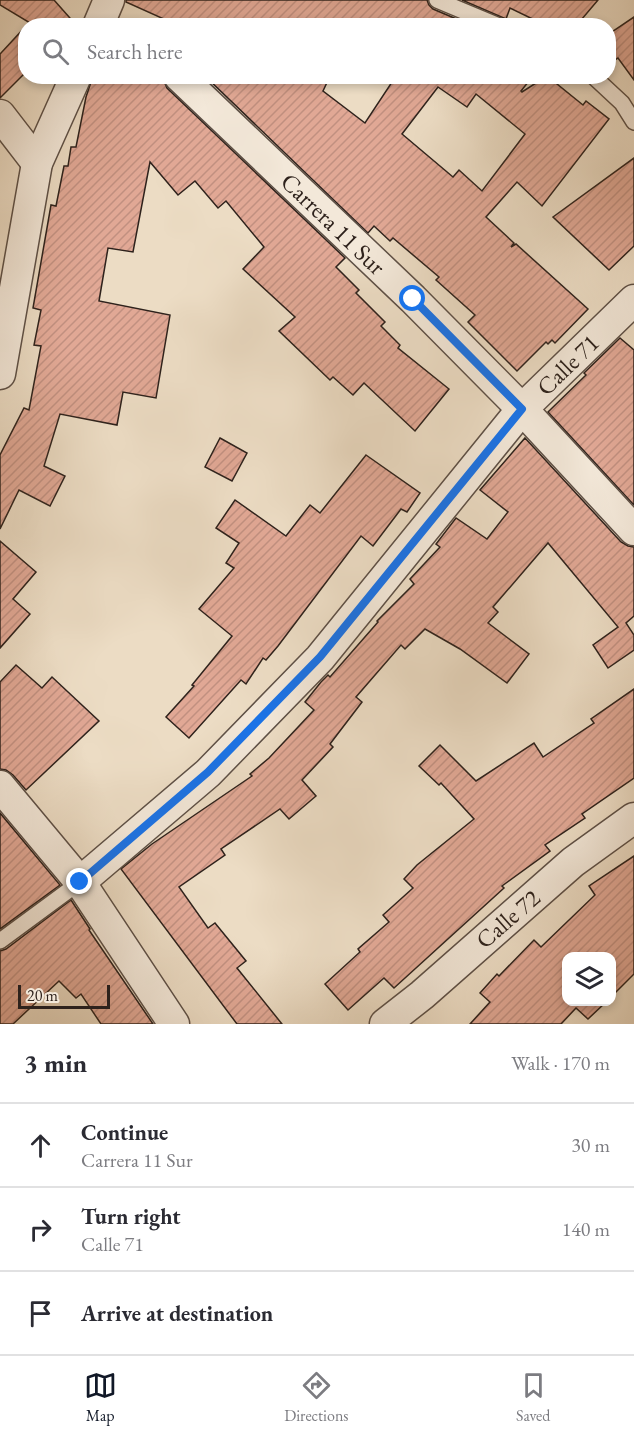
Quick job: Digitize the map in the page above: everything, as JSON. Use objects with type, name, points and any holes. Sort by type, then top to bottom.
[{"type":"street","points":[[0,374],[37,163],[72,84]]},
{"type":"street","name":"Carrera 11 Sur","points":[[186,84],[413,299],[522,409],[634,531]]},
{"type":"street","points":[[0,115],[37,163]]},
{"type":"street","name":"Calle 71","points":[[80,882],[208,772],[320,657],[522,409],[634,300]]},
{"type":"street","points":[[0,786],[80,882],[174,1024]]},
{"type":"street","name":"Calle 72","points":[[385,1024],[422,995],[573,862],[634,818]]},
{"type":"lane","points":[[437,0],[480,18]]},
{"type":"lane","points":[[602,84],[622,103],[634,122]]},
{"type":"lane","name":"Calle 71","points":[[0,941],[80,882]]},
{"type":"building","points":[[0,0],[54,0],[70,18],[22,18],[0,5]]},
{"type":"building","points":[[126,0],[427,0],[433,9],[454,18],[162,18]]},
{"type":"building","points":[[462,0],[598,0],[583,18],[531,18],[510,8],[506,18]]},
{"type":"building","points":[[634,17],[634,80],[618,58],[616,59],[616,29]]},
{"type":"building","points":[[18,35],[18,80],[0,98],[0,54]]},
{"type":"building","points":[[90,84],[165,84],[345,258],[336,267],[359,290],[356,293],[385,322],[381,326],[400,345],[398,348],[449,389],[415,431],[364,383],[353,395],[333,377],[330,380],[279,331],[295,317],[243,269],[264,247],[226,201],[218,208],[195,181],[178,195],[150,162],[133,252],[108,248],[99,301],[170,315],[156,398],[123,392],[117,425],[60,414],[44,466],[65,476],[50,506],[19,490],[0,529],[0,455],[24,408],[29,410],[41,346],[34,345],[41,310],[33,308],[51,205],[56,206],[64,166],[68,166],[71,147],[76,147]]},
{"type":"building","points":[[213,84],[326,84],[323,91],[365,123],[391,84],[527,84],[522,92],[534,84],[557,84],[583,105],[586,101],[609,119],[542,206],[517,182],[486,217],[514,243],[511,247],[516,244],[588,309],[555,343],[552,340],[548,344],[546,342],[517,371],[468,322],[475,315],[436,280],[439,277],[393,238],[390,241],[374,226],[368,233]],"holes":[[[438,87],[467,107],[476,94],[525,134],[482,191],[459,170],[453,177],[402,134]]]},
{"type":"building","points":[[634,158],[634,246],[609,270],[553,217]]},
{"type":"building","points":[[620,338],[634,350],[634,505],[548,412]]},
{"type":"building","points":[[220,438],[247,453],[232,481],[205,467]]},
{"type":"building","points":[[525,438],[621,542],[634,547],[634,616],[626,623],[634,635],[634,650],[608,668],[593,645],[618,627],[548,543],[493,607],[498,612],[488,623],[529,654],[507,683],[460,649],[425,629],[405,649],[401,645],[356,697],[362,702],[330,744],[333,747],[302,780],[316,796],[289,819],[280,809],[221,849],[225,855],[179,887],[208,928],[215,923],[246,961],[237,968],[282,1024],[237,1024],[121,869],[152,844],[252,776],[250,774],[269,758],[314,710],[305,702],[321,682],[328,675],[330,677],[377,621],[414,584],[410,579],[440,547],[436,544],[456,518],[487,539],[508,512],[480,490]]},
{"type":"building","points":[[366,455],[420,493],[407,512],[401,509],[373,546],[361,536],[278,646],[266,660],[263,658],[246,684],[241,680],[189,738],[166,717],[194,686],[192,685],[232,636],[199,609],[234,568],[226,563],[239,543],[216,528],[235,500],[286,536],[310,505],[320,513]]},
{"type":"building","points":[[0,541],[36,572],[13,599],[30,614],[0,648]]},
{"type":"building","points":[[16,665],[42,688],[52,677],[99,721],[26,790],[13,775],[0,769],[0,682]]},
{"type":"building","points":[[634,689],[634,778],[582,814],[585,818],[545,845],[550,851],[502,886],[504,888],[394,988],[384,978],[348,1010],[325,984],[360,952],[358,949],[389,922],[383,915],[413,888],[404,879],[417,865],[474,819],[441,783],[439,785],[419,766],[440,745],[476,781],[534,743],[543,757],[594,723],[591,719]]},
{"type":"building","points":[[0,813],[60,885],[0,929]]},
{"type":"building","points":[[634,856],[634,974],[616,992],[616,952],[562,952],[562,1006],[602,1006],[588,1019],[576,1008],[561,1024],[470,1024],[490,1002],[480,993],[534,940],[541,947],[595,895],[589,886]]},
{"type":"building","points":[[71,900],[153,1024],[101,1024],[81,994],[76,998],[59,981],[13,1024],[0,1024],[0,951],[6,949]]},
{"type":"route","points":[[80,882],[208,772],[320,657],[522,409],[413,299]]}]
